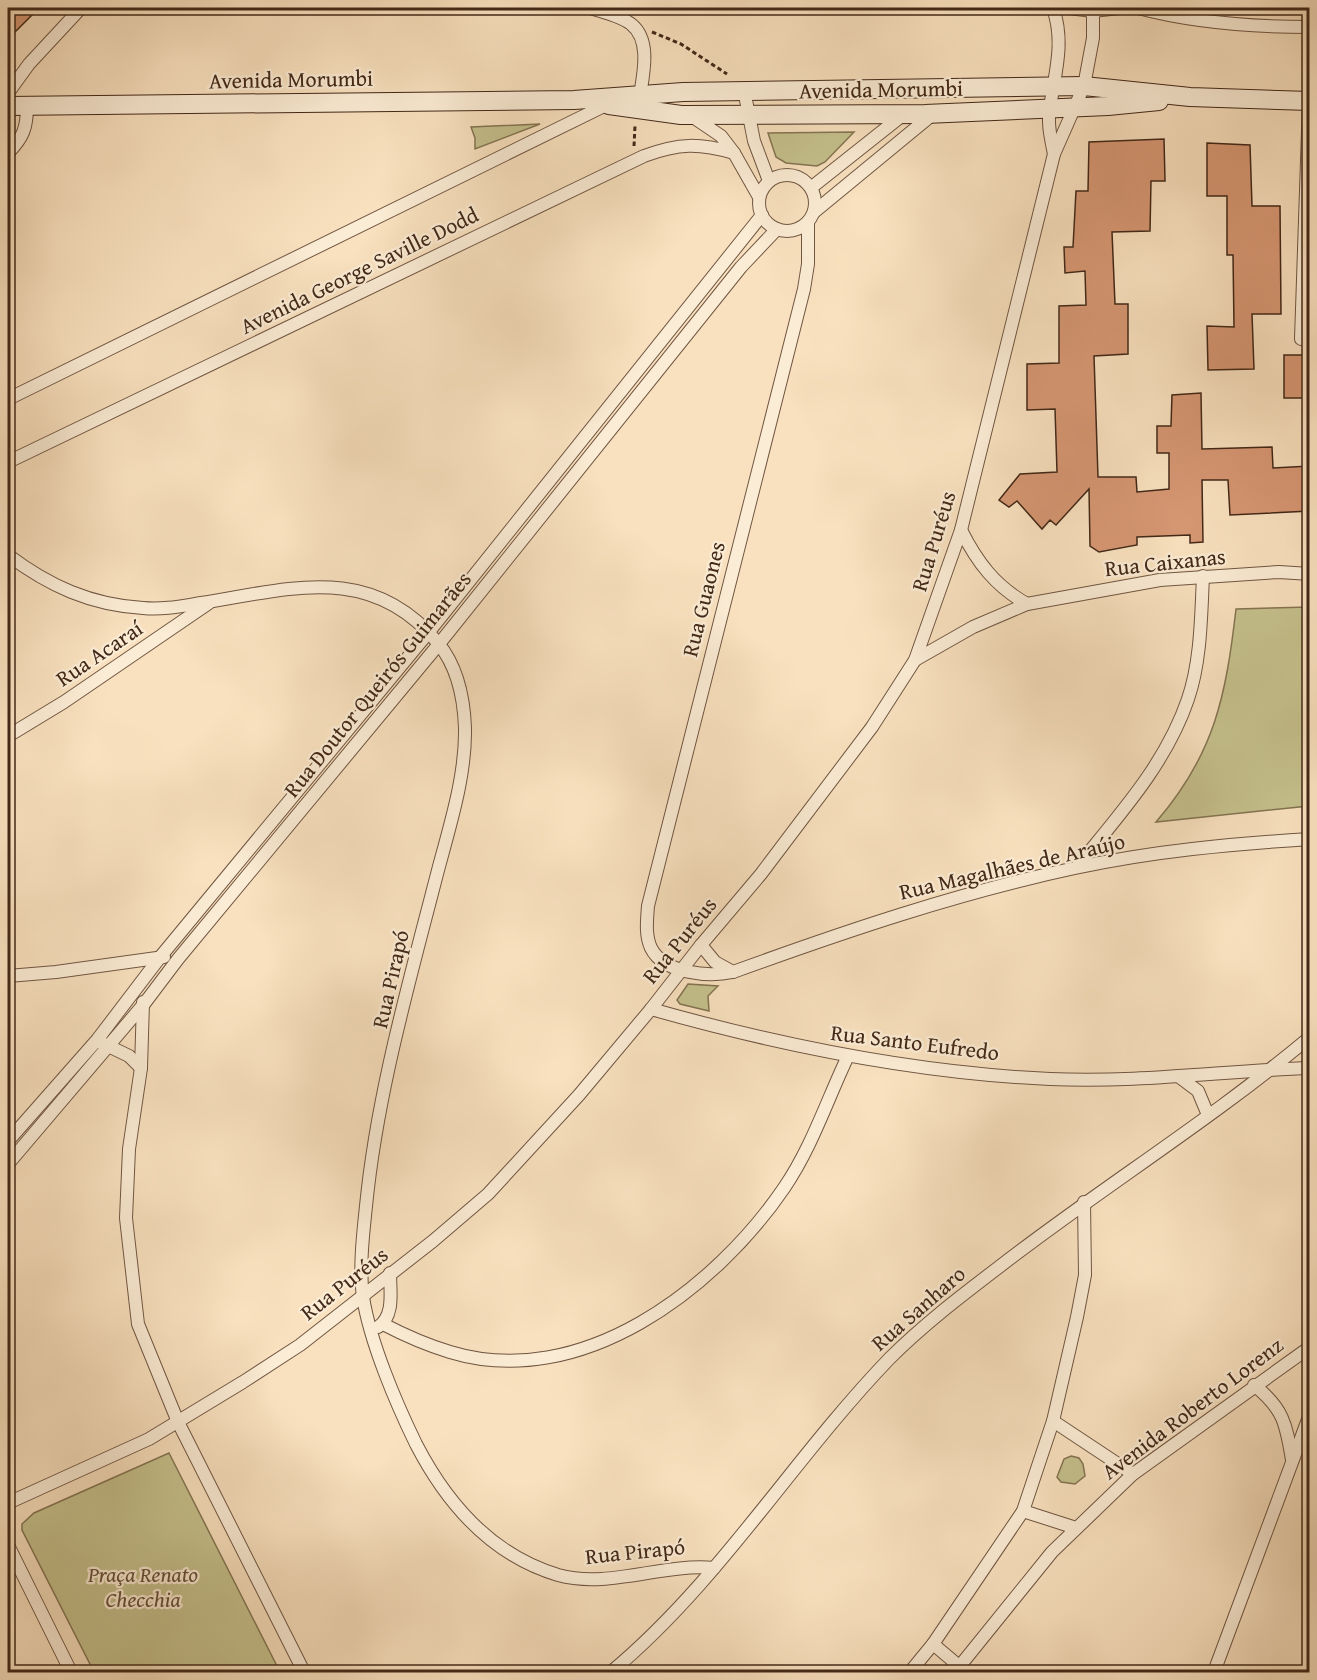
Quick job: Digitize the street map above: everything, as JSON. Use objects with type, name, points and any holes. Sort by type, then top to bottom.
[{"type":"main road","name":"Avenida Morumbi","points":[[574,100],[636,108],[744,90],[1084,86],[1190,97],[1309,101]]},
{"type":"main road","points":[[905,114],[917,101],[947,88]]},
{"type":"main road","name":"Avenida Morumbi","points":[[8,106],[574,100],[689,115],[905,114],[1075,108],[1190,97]]},
{"type":"street","points":[[8,93],[29,64],[81,8]]},
{"type":"street","points":[[591,8],[632,24],[640,39],[644,56],[636,108]]},
{"type":"street","name":"Rua Puréus","points":[[1053,8],[1060,35],[1049,109],[1054,154]]},
{"type":"street","points":[[1069,8],[1119,8]]},
{"type":"street","points":[[1138,8],[1203,21],[1310,27]]},
{"type":"street","name":"Rua Puréus","points":[[8,1503],[100,1463],[178,1422],[300,1345],[433,1241],[488,1194],[579,1095],[651,1009],[700,945],[761,874],[872,727],[915,660],[961,530],[1054,154],[1084,86],[1094,38],[1093,9]]},
{"type":"street","points":[[744,90],[747,115],[769,181]]},
{"type":"street","points":[[1301,339],[1309,101]]},
{"type":"street","name":"Avenida George Saville Dodd","points":[[8,399],[606,105]]},
{"type":"street","points":[[8,153],[26,130],[27,106]]},
{"type":"street","points":[[689,115],[721,136],[734,153],[759,197],[762,215],[777,229],[793,231],[934,113]]},
{"type":"street","points":[[812,187],[905,114]]},
{"type":"street","name":"Avenida George Saville Dodd","points":[[8,462],[620,166],[667,148],[686,144],[734,153]]},
{"type":"street","points":[[759,197],[769,181],[777,176],[796,175],[812,187],[815,195],[811,218]]},
{"type":"street","name":"Rua Doutor Queirós Guimarães","points":[[9,1160],[102,1042],[138,986],[161,956],[428,633],[762,215]]},
{"type":"street","name":"Rua Guaones","points":[[681,969],[652,951],[647,930],[648,906],[804,288],[811,218]]},
{"type":"street","name":"Rua Doutor Queirós Guimarães","points":[[8,1142],[102,1042],[144,1004],[178,958],[439,644],[741,267],[777,229]]},
{"type":"street","points":[[961,530],[974,556],[988,573],[1005,592],[1027,604]]},
{"type":"street","name":"Rua Pirapó","points":[[8,555],[36,576],[63,591],[101,603],[144,609],[212,601],[299,586],[348,588],[397,605],[439,644],[459,682],[465,730],[463,756],[455,803],[407,993],[371,1156],[364,1228],[363,1295],[371,1331],[402,1415],[431,1473],[469,1522],[505,1551],[557,1575],[582,1579],[635,1575],[668,1568],[714,1568]]},
{"type":"street","name":"Rua Caixanas","points":[[915,660],[973,627],[1027,604],[1160,580],[1279,572],[1310,574]]},
{"type":"street","points":[[1077,867],[1158,763],[1174,732],[1188,698],[1196,664],[1203,576]]},
{"type":"street","name":"Rua Acaraí","points":[[8,736],[64,702],[212,601]]},
{"type":"street","name":"Rua Magalhães de Araújo","points":[[681,969],[714,975],[733,972],[879,920],[979,891],[1077,867],[1203,849],[1310,839]]},
{"type":"street","points":[[700,945],[715,962],[733,972]]},
{"type":"street","points":[[8,976],[56,972],[161,956],[178,958]]},
{"type":"street","points":[[138,986],[144,1004],[141,1068],[129,1149],[126,1218],[138,1324],[178,1422],[304,1672]]},
{"type":"street","name":"Rua Santo Eufredo","points":[[651,1009],[734,1033],[848,1056],[952,1071],[1050,1079],[1177,1076],[1310,1068]]},
{"type":"street","name":"Rua Sanharo","points":[[610,1672],[686,1602],[889,1359],[957,1299],[1084,1202],[1271,1069],[1310,1037]]},
{"type":"street","points":[[102,1042],[129,1056],[141,1068]]},
{"type":"street","points":[[383,1324],[451,1353],[512,1360],[550,1357],[582,1349],[627,1330],[697,1284],[754,1228],[786,1186],[818,1126],[848,1056]]},
{"type":"street","points":[[1177,1076],[1198,1091],[1208,1115]]},
{"type":"street","points":[[910,1672],[933,1644],[1023,1511],[1053,1421],[1085,1275],[1084,1202]]},
{"type":"street","points":[[371,1331],[383,1324],[390,1303],[390,1273]]},
{"type":"street","name":"Avenida Roberto Lorenz","points":[[957,1670],[1011,1601],[1076,1528],[1133,1474],[1310,1347]]},
{"type":"street","points":[[1254,1385],[1280,1409],[1286,1424],[1292,1462]]},
{"type":"street","points":[[1214,1672],[1310,1414]]},
{"type":"street","points":[[1053,1421],[1133,1474]]},
{"type":"street","points":[[1023,1511],[1076,1528]]},
{"type":"street","points":[[8,1545],[71,1672]]},
{"type":"street","points":[[933,1644],[957,1670]]},
{"type":"path","points":[[632,24],[681,44],[717,67],[744,90]]},
{"type":"path","points":[[620,166],[634,151],[637,132],[636,108]]},
{"type":"green space","points":[[540,124],[475,149],[475,138],[471,127]]},
{"type":"green space","points":[[854,132],[825,162],[817,166],[786,163],[776,157],[768,133]]},
{"type":"green space","points":[[1309,607],[1309,806],[1156,822],[1176,797],[1205,747],[1222,696],[1236,609]]},
{"type":"green space","points":[[688,984],[718,986],[708,996],[709,1011],[680,1004],[677,1000]]},
{"type":"green space","name":"Praça Renato Checchia","points":[[169,1453],[280,1672],[94,1672],[22,1530],[22,1524],[34,1513]]},
{"type":"green space","points":[[1071,1456],[1079,1458],[1083,1464],[1085,1476],[1075,1484],[1061,1482],[1057,1477],[1064,1459]]},
{"type":"building","points":[[8,8],[39,8],[14,33],[8,27]]},
{"type":"building","points":[[1164,139],[1165,181],[1151,181],[1150,231],[1112,232],[1115,304],[1128,304],[1128,354],[1094,356],[1098,477],[1136,477],[1137,492],[1169,489],[1169,453],[1157,453],[1157,426],[1171,426],[1172,395],[1201,393],[1202,449],[1272,447],[1273,468],[1310,466],[1310,511],[1230,515],[1228,480],[1202,480],[1203,542],[1190,543],[1190,535],[1137,537],[1137,545],[1099,552],[1090,546],[1089,489],[1056,525],[1050,520],[1042,529],[1017,501],[1009,507],[999,500],[1020,474],[1057,472],[1055,409],[1027,410],[1027,364],[1059,363],[1059,306],[1086,305],[1085,271],[1065,273],[1064,247],[1073,247],[1076,191],[1088,191],[1089,142]]},
{"type":"building","points":[[1207,143],[1250,145],[1252,206],[1280,206],[1281,314],[1252,314],[1254,369],[1208,370],[1207,326],[1234,327],[1233,255],[1227,255],[1227,196],[1207,196]]},
{"type":"building","points":[[1284,355],[1310,355],[1310,398],[1284,398]]}]
